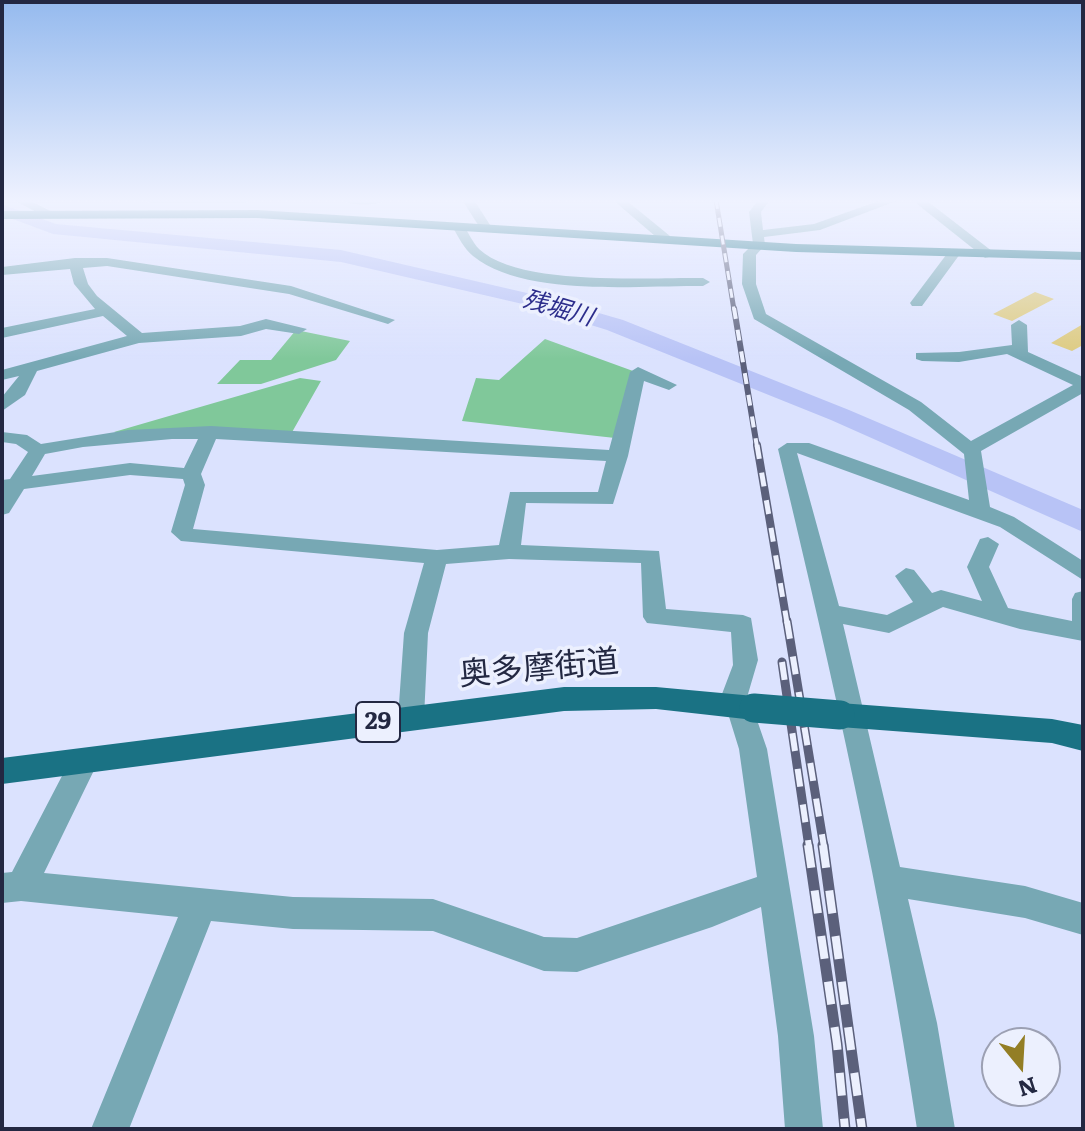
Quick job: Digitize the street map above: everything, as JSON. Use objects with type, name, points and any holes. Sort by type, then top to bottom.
[{"type":"main road","points":[[937,253],[1083,256]]},
{"type":"main road","name":"奥多摩街道","points":[[2,771],[594,697],[656,698],[1052,731],[1083,738]]},
{"type":"street","points":[[476,253],[484,259],[539,278],[703,282]]},
{"type":"street","points":[[750,253],[748,265],[759,316],[915,406],[972,450],[980,505]]},
{"type":"street","points":[[917,303],[954,254]]},
{"type":"street","points":[[75,262],[81,284],[92,299],[109,310],[120,326],[138,338]]},
{"type":"street","points":[[2,271],[75,262],[107,262],[291,290],[388,320]]},
{"type":"street","points":[[2,333],[109,310]]},
{"type":"street","points":[[2,375],[138,338],[241,331],[266,324],[299,329]]},
{"type":"street","points":[[1019,325],[1020,352]]},
{"type":"street","points":[[922,356],[959,357],[1009,349],[1083,385]]},
{"type":"street","points":[[2,406],[19,391],[31,368]]},
{"type":"street","points":[[509,552],[517,496],[606,499],[638,372],[669,385]]},
{"type":"street","points":[[972,450],[1083,385]]},
{"type":"street","points":[[2,508],[9,485],[38,450],[94,437],[211,431],[398,446],[533,449],[619,456]]},
{"type":"street","points":[[211,431],[191,474],[195,485],[182,532],[188,536],[437,557],[509,552],[651,556],[655,617],[743,624],[745,668],[735,693],[748,708],[740,721],[753,749],[796,1036],[804,1129]]},
{"type":"street","points":[[2,437],[21,439],[38,450]]},
{"type":"street","points":[[936,1129],[919,1023],[887,880],[844,715],[829,613],[787,449],[812,450],[980,505],[1083,572]]},
{"type":"street","points":[[9,485],[130,469],[191,474]]},
{"type":"street","points":[[988,544],[978,567],[988,583],[998,614]]},
{"type":"street","points":[[411,718],[416,633],[437,557]]},
{"type":"street","points":[[906,576],[928,604]]},
{"type":"street","points":[[829,613],[889,624],[941,598],[1083,632]]},
{"type":"street","points":[[1083,599],[1083,619]]},
{"type":"street","points":[[85,760],[11,887],[293,913],[433,915],[544,954],[577,955],[712,911],[773,886]]},
{"type":"street","points":[[887,880],[1025,902],[1083,919]]},
{"type":"street","points":[[110,1129],[196,913],[203,907]]},
{"type":"green space","points":[[296,330],[350,341],[336,360],[261,384],[217,384],[240,360],[271,360]]},
{"type":"green space","points":[[545,339],[633,371],[615,438],[462,421],[476,378],[499,380]]},
{"type":"green space","points":[[300,378],[321,381],[291,434],[114,432]]},
{"type":"building","points":[[1035,292],[1054,299],[1012,321],[993,314]]},
{"type":"building","points":[[1083,324],[1083,345],[1072,351],[1051,343]]},
{"type":"waterway","name":"残堀川","points":[[307,253],[341,256],[533,300],[615,325],[840,415],[1083,522]]},
{"type":"railway","points":[[725,253],[734,310]]},
{"type":"railway","points":[[734,308],[757,447]]},
{"type":"railway","points":[[757,445],[787,623]]},
{"type":"railway","points":[[787,621],[824,847]]},
{"type":"railway","points":[[782,662],[809,847]]},
{"type":"railway","points":[[808,845],[837,1044],[845,1129]]},
{"type":"railway","points":[[823,845],[862,1129]]}]
